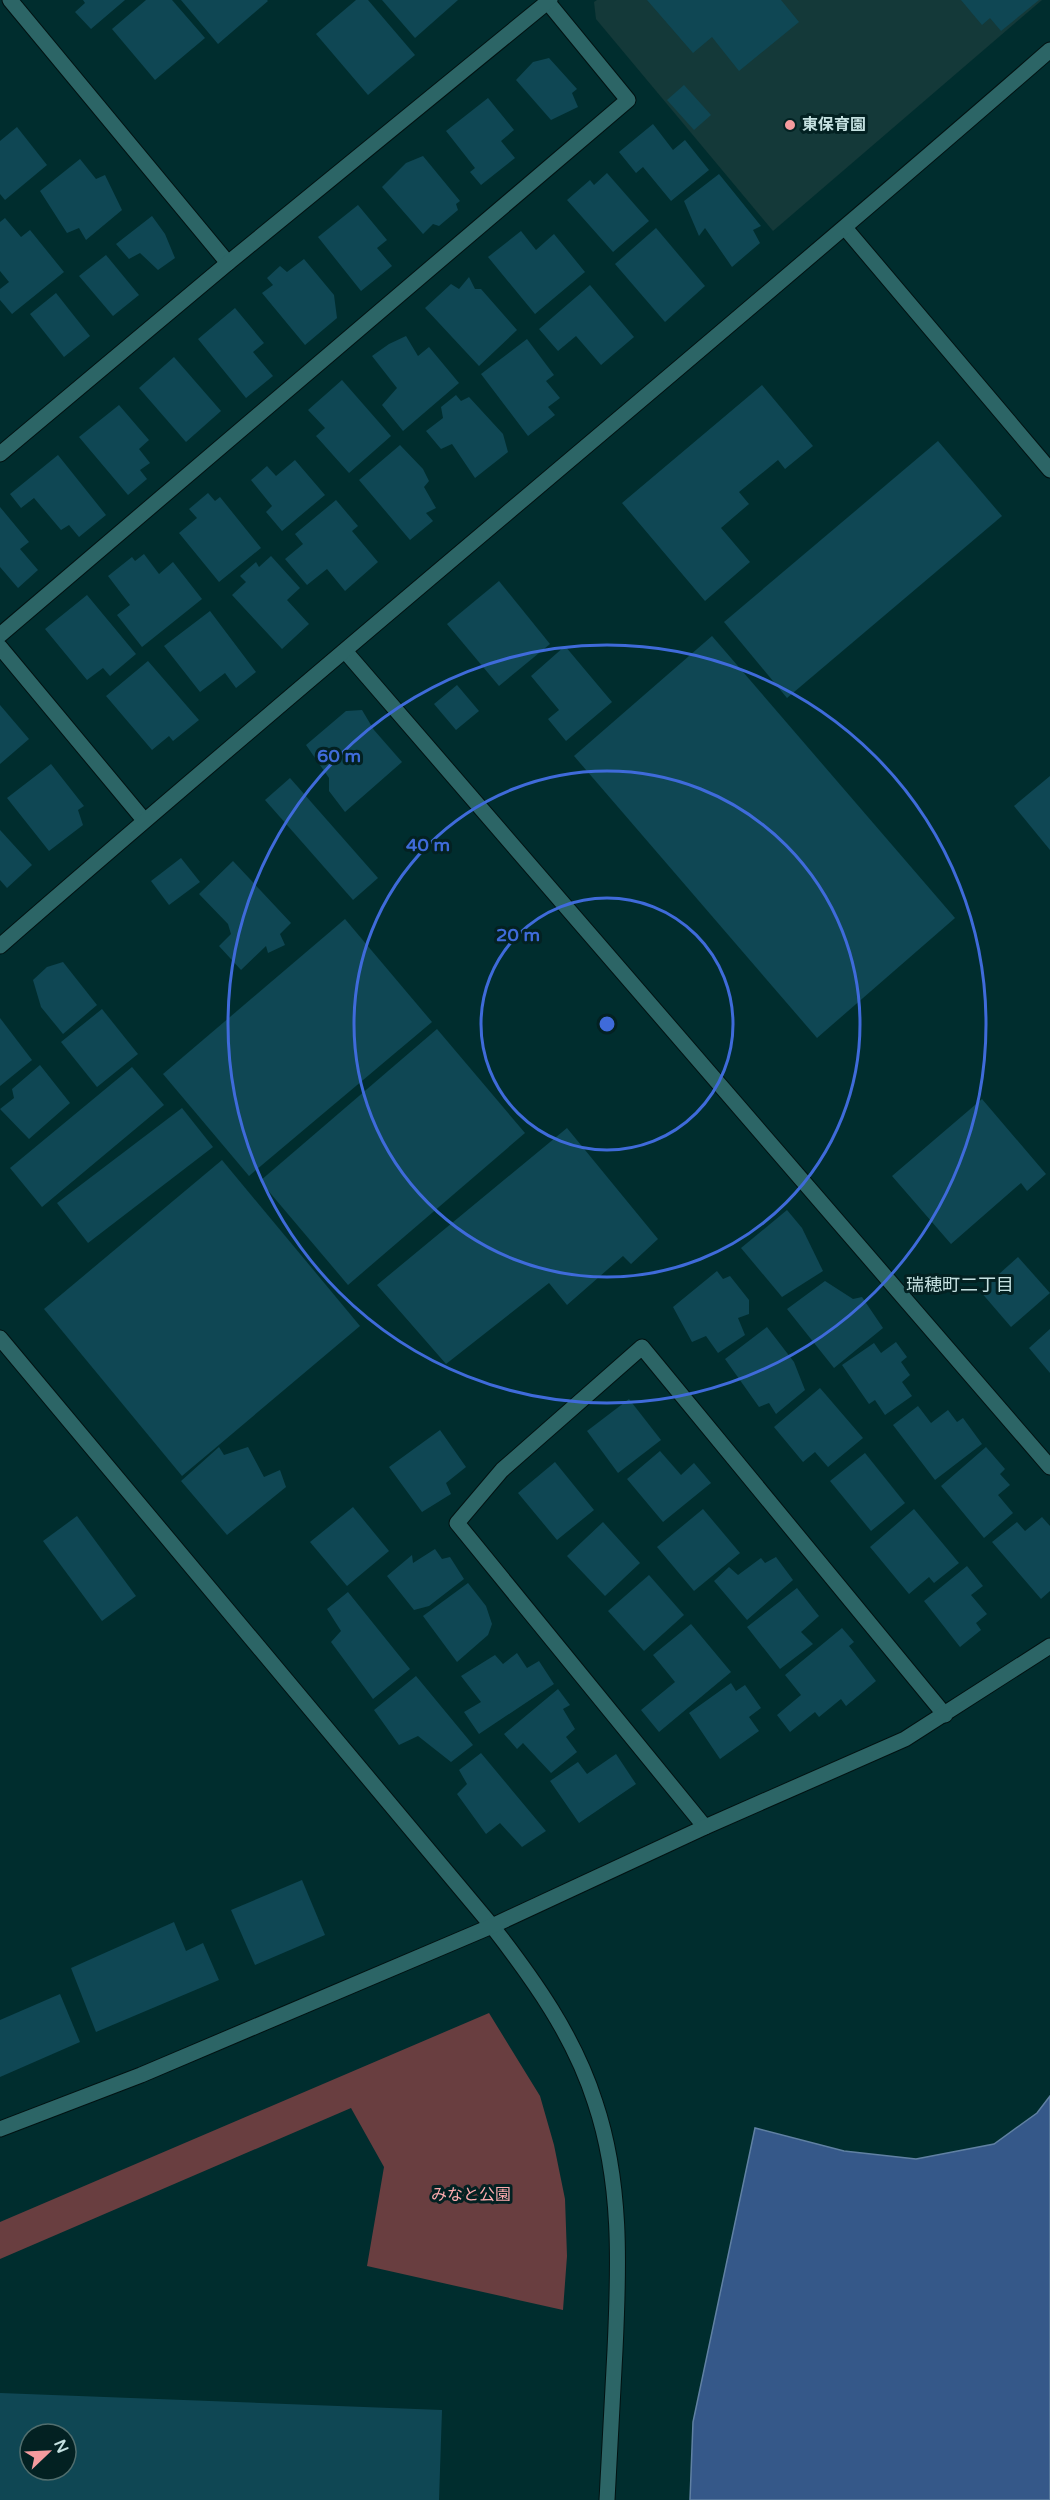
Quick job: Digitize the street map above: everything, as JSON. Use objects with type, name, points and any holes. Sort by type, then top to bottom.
[{"type":"street","points":[[10,0],[228,263]]},
{"type":"street","points":[[0,454],[228,263],[548,1],[628,100],[0,634]]},
{"type":"street","points":[[0,946],[144,820],[846,229],[1050,50]]},
{"type":"street","points":[[846,229],[1050,470]]},
{"type":"street","points":[[0,647],[144,820]]},
{"type":"street","points":[[345,651],[1050,1467]]},
{"type":"street","points":[[0,1338],[492,1926],[536,1982],[569,2039],[595,2101],[611,2162],[618,2223],[618,2284],[608,2500]]},
{"type":"street","points":[[705,1827],[457,1522],[502,1470],[642,1347],[945,1715]]},
{"type":"street","points":[[0,2128],[141,2075],[492,1926],[705,1827],[905,1739],[1050,1646]]},
{"type":"shaded area","name":"東保育園","points":[[597,0],[1042,0],[773,231],[596,19],[594,2]]},
{"type":"green space","name":"みなと公園","points":[[489,2013],[540,2096],[554,2145],[565,2199],[567,2256],[563,2310],[367,2266],[384,2167],[351,2108],[0,2259],[0,2222]]},
{"type":"water","points":[[1050,2096],[1050,2500],[690,2500],[693,2422],[755,2128],[844,2151],[916,2159],[994,2144],[1037,2113]]},
{"type":"building","points":[[83,0],[125,0],[91,29],[75,12],[85,3]]},
{"type":"building","points":[[146,0],[172,0],[205,38],[155,80],[112,29]]},
{"type":"building","points":[[181,0],[267,0],[268,1],[218,44]]},
{"type":"building","points":[[356,0],[368,0],[415,55],[368,95],[316,34]]},
{"type":"building","points":[[382,0],[458,0],[415,38]]},
{"type":"building","points":[[647,0],[781,0],[799,22],[739,71],[712,37],[693,53]]},
{"type":"building","points":[[961,0],[1039,0],[1001,31],[990,18],[982,25]]},
{"type":"building","points":[[549,58],[577,89],[572,93],[578,107],[551,120],[516,80],[533,62]]},
{"type":"building","points":[[684,85],[711,115],[694,130],[667,100]]},
{"type":"building","points":[[488,98],[514,130],[501,141],[515,158],[481,185],[470,172],[475,168],[446,131]]},
{"type":"building","points":[[653,124],[673,150],[685,140],[709,170],[671,201],[643,167],[636,173],[619,152]]},
{"type":"building","points":[[17,127],[47,165],[5,200],[0,194],[0,141]]},
{"type":"building","points":[[423,156],[460,201],[456,204],[458,210],[439,226],[433,224],[423,234],[382,187],[406,163]]},
{"type":"building","points":[[80,159],[96,179],[105,175],[122,210],[86,240],[79,228],[67,233],[40,191]]},
{"type":"building","points":[[607,173],[649,221],[613,252],[567,200],[590,180],[594,185]]},
{"type":"building","points":[[719,174],[761,226],[753,230],[760,243],[732,267],[705,228],[699,236],[684,201]]},
{"type":"building","points":[[358,205],[387,240],[377,248],[392,266],[361,291],[318,237]]},
{"type":"building","points":[[152,216],[165,234],[175,258],[158,270],[140,253],[129,259],[116,244]]},
{"type":"building","points":[[5,218],[21,237],[30,230],[64,272],[12,314],[0,300],[0,289],[9,282],[0,271],[0,222]]},
{"type":"building","points":[[656,228],[705,286],[665,322],[615,264]]},
{"type":"building","points":[[521,231],[536,250],[554,234],[585,272],[535,314],[488,257]]},
{"type":"building","points":[[106,255],[139,295],[113,316],[79,276]]},
{"type":"building","points":[[304,259],[334,295],[337,318],[305,345],[262,293],[273,285],[267,278],[280,266],[287,272]]},
{"type":"building","points":[[469,277],[475,289],[481,289],[517,330],[479,366],[425,308],[451,284],[459,289]]},
{"type":"building","points":[[590,285],[634,337],[601,365],[576,336],[558,351],[539,329]]},
{"type":"building","points":[[56,293],[90,336],[64,357],[30,314]]},
{"type":"building","points":[[235,308],[264,343],[253,352],[273,376],[246,398],[198,339]]},
{"type":"building","points":[[406,336],[418,356],[429,347],[459,383],[403,431],[382,405],[397,388],[372,356]]},
{"type":"building","points":[[527,339],[554,375],[546,381],[560,398],[548,407],[555,415],[528,436],[481,374]]},
{"type":"building","points":[[174,357],[221,411],[186,442],[139,388]]},
{"type":"building","points":[[342,380],[391,436],[349,473],[316,436],[325,428],[308,410]]},
{"type":"building","points":[[762,385],[813,446],[785,469],[778,460],[739,492],[749,504],[721,528],[750,562],[705,601],[622,503]]},
{"type":"building","points":[[456,395],[461,401],[469,397],[503,434],[508,452],[475,478],[452,444],[441,449],[426,431],[443,418],[441,407]]},
{"type":"building","points":[[119,405],[149,440],[139,449],[150,463],[140,470],[147,479],[128,495],[79,437]]},
{"type":"building","points":[[938,441],[1002,516],[787,698],[724,622]]},
{"type":"building","points":[[400,445],[423,469],[429,481],[424,487],[436,508],[426,513],[433,521],[410,540],[359,480]]},
{"type":"building","points":[[58,455],[106,515],[79,537],[69,525],[61,530],[34,498],[21,508],[10,494]]},
{"type":"building","points":[[295,460],[325,495],[282,531],[266,512],[272,506],[251,480],[267,466],[276,476]]},
{"type":"building","points":[[208,493],[215,501],[220,497],[261,548],[219,582],[179,533],[197,518],[189,509]]},
{"type":"building","points":[[336,500],[358,526],[352,531],[378,562],[345,591],[327,569],[307,585],[285,559],[303,544],[295,534]]},
{"type":"building","points":[[0,507],[29,542],[20,549],[38,570],[18,588],[0,567]]},
{"type":"building","points":[[144,554],[159,574],[173,562],[202,599],[142,647],[117,615],[130,605],[108,576],[132,557],[135,561]]},
{"type":"building","points":[[271,556],[300,588],[287,600],[309,624],[282,649],[232,595],[246,582],[240,576],[256,562],[259,567]]},
{"type":"building","points":[[499,581],[550,644],[499,686],[447,624]]},
{"type":"building","points":[[87,595],[136,654],[110,676],[103,668],[87,680],[45,629]]},
{"type":"building","points":[[210,611],[256,672],[236,688],[225,673],[200,692],[164,646]]},
{"type":"building","points":[[712,636],[955,918],[817,1038],[574,756]]},
{"type":"building","points":[[565,646],[612,702],[566,741],[548,719],[559,710],[531,676]]},
{"type":"building","points":[[148,661],[199,720],[173,741],[169,736],[152,750],[106,696]]},
{"type":"building","points":[[457,685],[479,711],[456,730],[434,704]]},
{"type":"building","points":[[0,705],[29,739],[0,764]]},
{"type":"building","points":[[362,710],[374,730],[402,762],[345,812],[329,791],[329,778],[306,745],[346,711]]},
{"type":"building","points":[[51,764],[84,806],[78,810],[83,825],[49,851],[7,798]]},
{"type":"building","points":[[1050,776],[1050,850],[1014,806]]},
{"type":"building","points":[[290,778],[378,878],[353,900],[265,800]]},
{"type":"building","points":[[0,830],[32,865],[7,888],[0,880]]},
{"type":"building","points":[[181,858],[200,882],[169,905],[151,881]]},
{"type":"building","points":[[233,861],[291,923],[280,934],[285,945],[268,953],[266,946],[241,970],[219,946],[231,934],[228,924],[199,894]]},
{"type":"building","points":[[345,919],[432,1022],[249,1176],[163,1074]]},
{"type":"building","points":[[63,962],[97,1005],[63,1034],[41,1007],[33,980],[47,967]]},
{"type":"building","points":[[102,1009],[138,1054],[97,1087],[61,1042]]},
{"type":"building","points":[[0,1018],[32,1060],[0,1086]]},
{"type":"building","points":[[437,1029],[525,1133],[348,1285],[260,1181]]},
{"type":"building","points":[[40,1065],[70,1103],[29,1139],[0,1109],[14,1098],[12,1089]]},
{"type":"building","points":[[132,1067],[164,1105],[42,1207],[10,1168]]},
{"type":"building","points":[[982,1099],[1046,1174],[1027,1191],[1021,1183],[951,1244],[892,1176]]},
{"type":"building","points":[[182,1108],[213,1147],[88,1243],[57,1203]]},
{"type":"building","points":[[567,1128],[658,1239],[631,1264],[623,1256],[567,1305],[549,1283],[446,1364],[377,1285]]},
{"type":"building","points":[[222,1160],[360,1326],[182,1476],[44,1309]]},
{"type":"building","points":[[787,1210],[802,1228],[823,1271],[782,1297],[741,1248]]},
{"type":"building","points":[[1018,1257],[1050,1293],[1011,1327],[980,1291]]},
{"type":"building","points":[[717,1271],[723,1279],[730,1276],[749,1300],[749,1314],[738,1318],[745,1335],[718,1353],[706,1336],[692,1342],[673,1307]]},
{"type":"building","points":[[825,1281],[853,1299],[862,1297],[883,1328],[834,1368],[787,1309]]},
{"type":"building","points":[[767,1327],[794,1362],[805,1390],[776,1414],[769,1403],[759,1407],[725,1359]]},
{"type":"building","points":[[1050,1329],[1050,1373],[1029,1348]]},
{"type":"building","points":[[896,1342],[907,1357],[901,1362],[910,1375],[902,1382],[912,1396],[885,1415],[875,1400],[869,1404],[842,1365],[874,1343],[881,1353]]},
{"type":"building","points":[[820,1388],[863,1438],[828,1467],[815,1452],[803,1462],[774,1427]]},
{"type":"building","points":[[629,1399],[661,1440],[618,1473],[587,1431]]},
{"type":"building","points":[[918,1406],[931,1423],[948,1410],[957,1422],[963,1418],[982,1444],[935,1480],[893,1425]]},
{"type":"building","points":[[440,1430],[466,1467],[446,1483],[451,1494],[422,1512],[389,1467]]},
{"type":"building","points":[[219,1447],[224,1455],[248,1447],[264,1477],[280,1470],[286,1487],[227,1535],[181,1481]]},
{"type":"building","points":[[986,1447],[1005,1469],[1000,1474],[1010,1485],[998,1495],[1013,1513],[984,1538],[941,1486]]},
{"type":"building","points":[[660,1451],[681,1475],[694,1463],[711,1483],[663,1522],[627,1479]]},
{"type":"building","points":[[865,1453],[905,1503],[871,1531],[830,1481]]},
{"type":"building","points":[[555,1462],[594,1510],[557,1540],[518,1493]]},
{"type":"building","points":[[353,1507],[389,1551],[347,1586],[310,1542]]},
{"type":"building","points":[[703,1509],[740,1553],[694,1591],[657,1547]]},
{"type":"building","points":[[914,1509],[959,1563],[934,1583],[929,1577],[909,1594],[870,1547]]},
{"type":"building","points":[[77,1516],[136,1596],[102,1621],[43,1541]]},
{"type":"building","points":[[1042,1517],[1050,1526],[1050,1591],[1041,1599],[992,1542],[1017,1522],[1025,1531]]},
{"type":"building","points":[[603,1522],[640,1563],[605,1596],[567,1556]]},
{"type":"building","points":[[435,1549],[442,1559],[450,1557],[464,1579],[429,1606],[414,1610],[387,1576],[412,1555],[413,1563]]},
{"type":"building","points":[[776,1557],[793,1580],[747,1620],[714,1581],[729,1567],[738,1575],[761,1558],[765,1563]]},
{"type":"building","points":[[967,1566],[983,1586],[971,1595],[987,1614],[976,1623],[981,1630],[960,1647],[924,1601]]},
{"type":"building","points":[[649,1575],[684,1615],[644,1651],[608,1611]]},
{"type":"building","points":[[468,1583],[486,1606],[492,1624],[488,1635],[457,1662],[423,1616]]},
{"type":"building","points":[[797,1588],[819,1616],[801,1632],[813,1644],[780,1669],[747,1627]]},
{"type":"building","points":[[348,1592],[410,1669],[373,1699],[331,1642],[341,1631],[327,1609]]},
{"type":"building","points":[[691,1624],[731,1672],[659,1732],[641,1710],[675,1682],[653,1655]]},
{"type":"building","points":[[842,1628],[854,1642],[849,1646],[876,1681],[846,1706],[841,1699],[819,1717],[815,1712],[790,1732],[777,1715],[801,1695],[785,1675]]},
{"type":"building","points":[[517,1653],[527,1668],[539,1661],[554,1684],[479,1734],[464,1712],[481,1702],[461,1676],[495,1655],[503,1664]]},
{"type":"building","points":[[416,1676],[473,1745],[451,1762],[418,1736],[399,1745],[374,1710]]},
{"type":"building","points":[[731,1683],[736,1691],[745,1685],[761,1708],[749,1717],[759,1731],[720,1759],[689,1713]]},
{"type":"building","points":[[558,1689],[570,1705],[563,1709],[575,1729],[566,1737],[577,1752],[551,1773],[523,1743],[517,1749],[504,1734]]},
{"type":"building","points":[[481,1753],[546,1831],[522,1847],[500,1823],[486,1834],[457,1794],[467,1784],[459,1770]]},
{"type":"building","points":[[616,1754],[636,1784],[579,1823],[550,1781],[578,1762],[587,1774]]},
{"type":"building","points":[[302,1880],[325,1935],[255,1965],[231,1910]]},
{"type":"building","points":[[174,1922],[186,1951],[203,1943],[219,1980],[96,2032],[71,1968]]},
{"type":"building","points":[[60,1994],[80,2042],[0,2077],[0,2020]]},
{"type":"building","points":[[0,2393],[442,2410],[439,2500],[0,2500]]},
{"type":"place","name":"東保育園","points":[[790,125]]},
{"type":"district","name":"瑞穂町二丁目","points":[[960,1285]]}]
